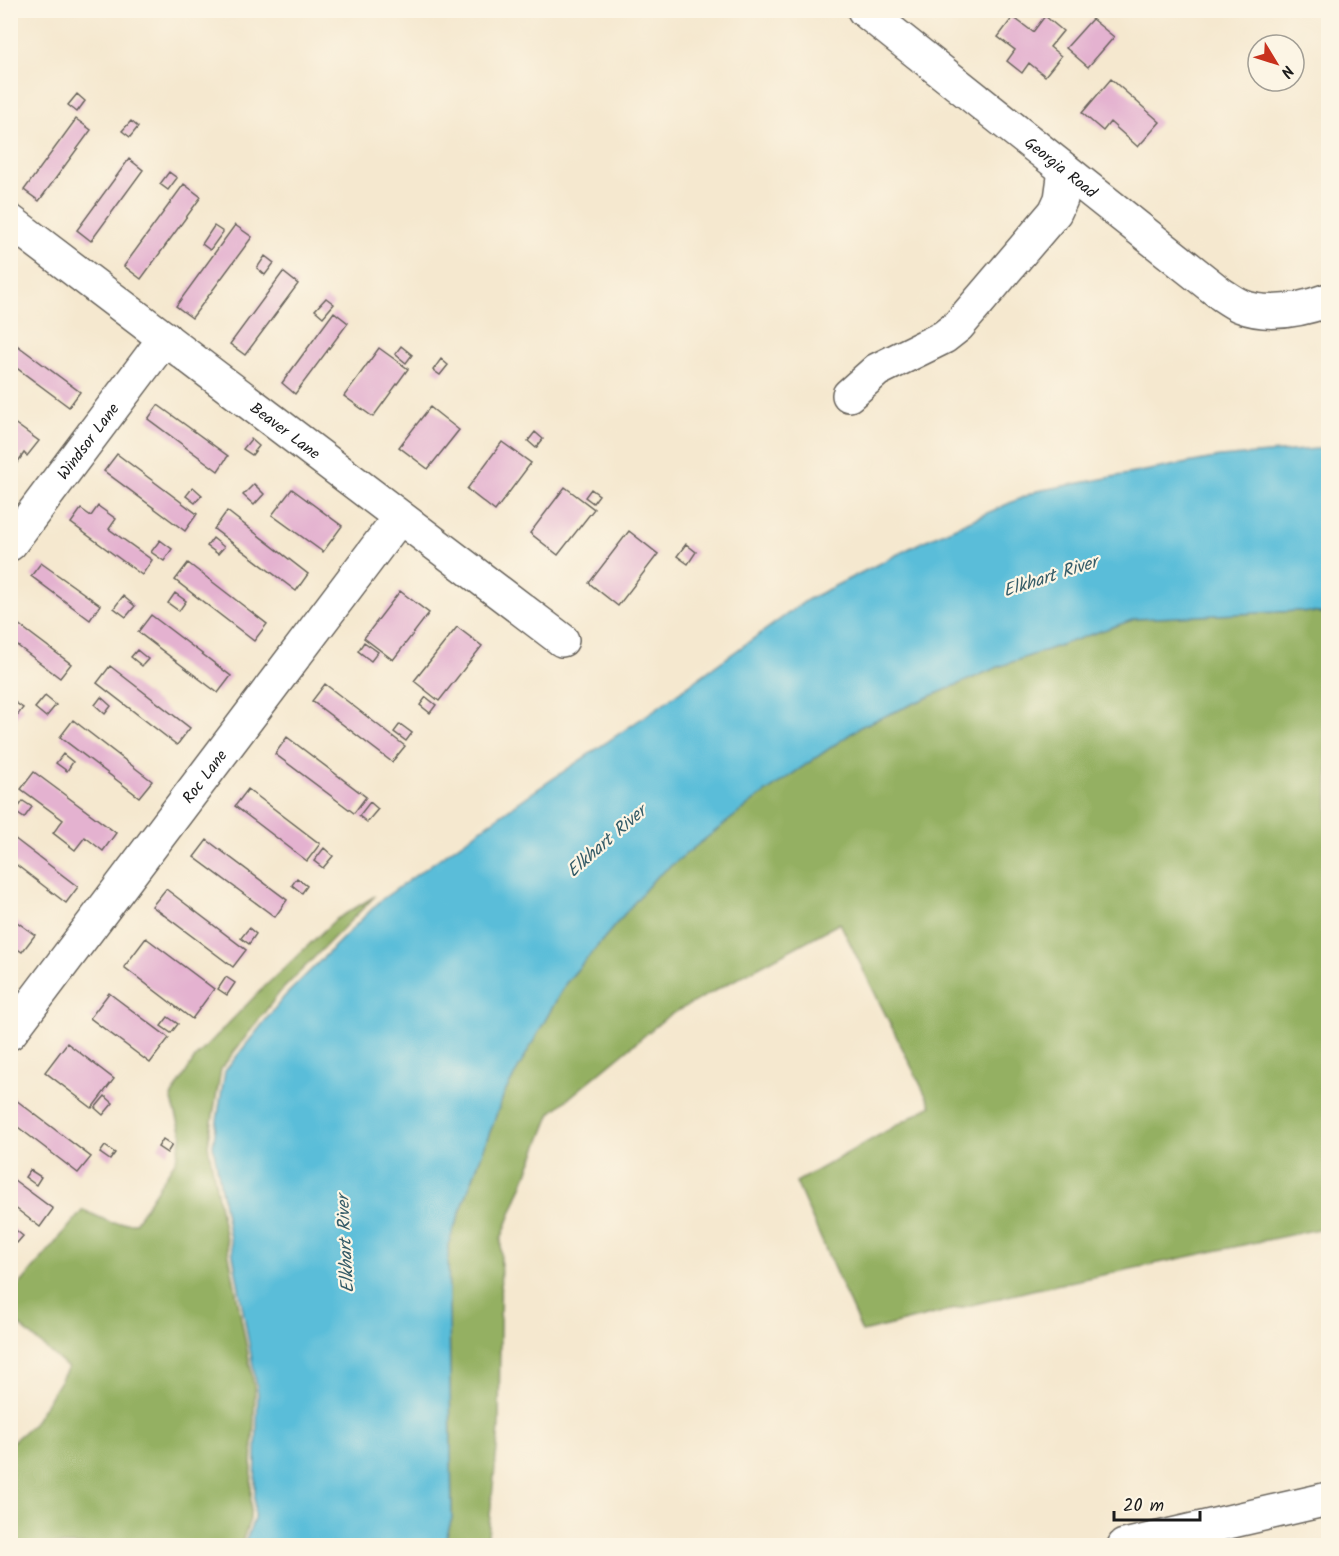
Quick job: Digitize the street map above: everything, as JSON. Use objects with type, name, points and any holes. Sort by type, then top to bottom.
[{"type":"street","name":"Georgia Road","points":[[864,10],[1221,294],[1241,306],[1265,310],[1288,311],[1329,300]]},
{"type":"street","points":[[849,395],[878,370],[944,337],[958,326],[1055,212],[1061,200],[1065,170]]},
{"type":"street","name":"Beaver Lane","points":[[10,221],[562,640]]},
{"type":"street","name":"Windsor Lane","points":[[10,544],[165,338]]},
{"type":"street","name":"Roc Lane","points":[[10,1033],[399,518]]},
{"type":"street","points":[[1124,1545],[1329,1499]]},
{"type":"green space","points":[[1298,611],[1328,614],[1328,1227],[1032,1290],[862,1332],[796,1182],[931,1106],[840,923],[668,1016],[551,1113],[501,1239],[499,1429],[487,1545],[444,1546],[452,1518],[448,1245],[504,1094],[566,983],[655,878],[759,797],[862,726],[998,667],[1135,619]]},
{"type":"green space","points":[[375,896],[280,992],[221,1069],[208,1145],[255,1391],[250,1519],[241,1545],[11,1545],[11,1443],[33,1424],[68,1368],[11,1318],[11,1305],[16,1289],[83,1210],[112,1223],[135,1223],[176,1160],[182,1134],[171,1097],[195,1058],[259,992],[335,920]]},
{"type":"water","name":"Elkhart River","points":[[1328,448],[1328,614],[1298,611],[1135,619],[998,667],[862,726],[759,797],[655,878],[566,983],[504,1094],[448,1245],[452,1518],[444,1545],[244,1545],[254,1519],[258,1393],[213,1145],[225,1071],[284,997],[381,900],[657,708],[807,600],[922,542],[1037,491],[1220,457]]},
{"type":"building","points":[[1045,16],[1063,31],[1050,47],[1061,56],[1045,76],[1029,63],[1022,73],[1007,61],[1015,50],[998,37],[1013,17],[1033,32]]},
{"type":"building","points":[[1092,19],[1114,37],[1088,67],[1066,48]]},
{"type":"building","points":[[1111,79],[1160,122],[1138,147],[1110,122],[1103,131],[1082,113]]},
{"type":"building","points":[[77,94],[85,101],[77,112],[68,105]]},
{"type":"building","points":[[76,119],[91,130],[39,201],[24,190]]},
{"type":"building","points":[[131,121],[138,127],[130,137],[122,131]]},
{"type":"building","points":[[129,159],[143,170],[91,241],[77,230]]},
{"type":"building","points":[[169,172],[177,178],[168,190],[160,184]]},
{"type":"building","points":[[184,184],[201,197],[141,279],[124,266]]},
{"type":"building","points":[[235,225],[252,237],[192,318],[176,306]]},
{"type":"building","points":[[214,226],[223,232],[210,250],[202,244]]},
{"type":"building","points":[[265,256],[274,263],[265,275],[257,268]]},
{"type":"building","points":[[283,272],[298,284],[245,355],[230,344]]},
{"type":"building","points":[[326,298],[334,304],[323,317],[315,310]]},
{"type":"building","points":[[334,312],[348,323],[295,394],[282,383]]},
{"type":"building","points":[[10,340],[80,392],[69,407],[10,363]]},
{"type":"building","points":[[401,346],[412,355],[406,363],[395,354]]},
{"type":"building","points":[[379,348],[408,369],[373,417],[344,396]]},
{"type":"building","points":[[441,359],[448,365],[440,375],[433,370]]},
{"type":"building","points":[[158,405],[228,456],[218,471],[148,419]]},
{"type":"building","points":[[430,407],[459,430],[428,469],[399,447]]},
{"type":"building","points":[[10,420],[39,441],[27,456],[24,453],[17,463],[10,459]]},
{"type":"building","points":[[535,432],[543,439],[536,448],[528,441]]},
{"type":"building","points":[[251,439],[259,446],[252,455],[243,449]]},
{"type":"building","points":[[502,442],[531,463],[495,511],[467,489]]},
{"type":"building","points":[[117,454],[197,514],[185,531],[104,471]]},
{"type":"building","points":[[254,484],[264,494],[254,505],[243,495]]},
{"type":"building","points":[[193,487],[202,495],[195,503],[186,496]]},
{"type":"building","points":[[565,487],[594,509],[558,555],[530,533]]},
{"type":"building","points":[[292,489],[342,526],[323,552],[272,515]]},
{"type":"building","points":[[591,489],[599,495],[593,503],[585,497]]},
{"type":"building","points":[[98,506],[116,519],[109,529],[152,560],[142,575],[71,523],[81,509],[91,516]]},
{"type":"building","points":[[227,511],[308,574],[296,591],[214,529]]},
{"type":"building","points":[[629,531],[658,554],[618,606],[589,583]]},
{"type":"building","points":[[213,538],[224,547],[218,554],[207,546]]},
{"type":"building","points":[[160,540],[172,549],[164,561],[151,552]]},
{"type":"building","points":[[686,544],[696,552],[688,564],[677,556]]},
{"type":"building","points":[[41,563],[100,605],[90,620],[31,576]]},
{"type":"building","points":[[188,563],[267,624],[254,641],[175,580]]},
{"type":"building","points":[[400,591],[429,613],[393,660],[364,638]]},
{"type":"building","points":[[175,593],[186,601],[179,611],[168,603]]},
{"type":"building","points":[[123,596],[135,606],[126,617],[114,608]]},
{"type":"building","points":[[151,615],[231,676],[218,693],[138,632]]},
{"type":"building","points":[[10,618],[71,664],[60,678],[10,640]]},
{"type":"building","points":[[457,627],[482,646],[439,701],[414,681]]},
{"type":"building","points":[[364,642],[378,652],[371,661],[358,651]]},
{"type":"building","points":[[137,650],[148,659],[142,666],[131,657]]},
{"type":"building","points":[[110,666],[190,728],[177,745],[97,683]]},
{"type":"building","points":[[325,684],[405,746],[392,762],[312,701]]},
{"type":"building","points":[[45,696],[56,705],[46,717],[35,708]]},
{"type":"building","points":[[101,697],[111,706],[105,714],[95,705]]},
{"type":"building","points":[[426,697],[436,705],[430,713],[420,705]]},
{"type":"building","points":[[10,699],[23,708],[12,722],[10,721]]},
{"type":"building","points":[[73,720],[152,781],[139,797],[60,737]]},
{"type":"building","points":[[400,724],[412,733],[406,741],[394,732]]},
{"type":"building","points":[[287,737],[366,797],[354,813],[275,754]]},
{"type":"building","points":[[63,754],[73,762],[67,771],[56,763]]},
{"type":"building","points":[[34,772],[116,833],[103,851],[85,837],[75,850],[53,833],[63,820],[21,789]]},
{"type":"building","points":[[248,789],[320,844],[307,861],[235,806]]},
{"type":"building","points":[[23,801],[32,807],[24,818],[15,812]]},
{"type":"building","points":[[370,802],[378,809],[367,822],[359,816]]},
{"type":"building","points":[[10,835],[78,887],[66,903],[10,860]]},
{"type":"building","points":[[207,840],[287,900],[275,917],[194,857]]},
{"type":"building","points":[[324,848],[333,856],[323,868],[314,861]]},
{"type":"building","points":[[297,878],[307,886],[302,893],[292,885]]},
{"type":"building","points":[[166,889],[246,950],[233,967],[152,906]]},
{"type":"building","points":[[10,917],[35,935],[22,952],[10,944]]},
{"type":"building","points":[[249,928],[256,934],[249,944],[241,938]]},
{"type":"building","points":[[146,938],[214,989],[192,1019],[124,967]]},
{"type":"building","points":[[226,977],[235,983],[227,995],[218,989]]},
{"type":"building","points":[[109,993],[169,1038],[150,1063],[90,1018]]},
{"type":"building","points":[[168,1017],[178,1024],[171,1033],[161,1026]]},
{"type":"building","points":[[67,1043],[114,1079],[92,1108],[45,1072]]},
{"type":"building","points":[[105,1096],[113,1103],[103,1115],[95,1108]]},
{"type":"building","points":[[12,1097],[91,1157],[78,1173],[10,1121],[10,1099]]},
{"type":"building","points":[[163,1139],[172,1145],[167,1153],[158,1147]]},
{"type":"building","points":[[105,1146],[115,1153],[110,1160],[100,1153]]},
{"type":"building","points":[[30,1170],[41,1177],[36,1185],[25,1177]]},
{"type":"building","points":[[10,1177],[53,1209],[40,1227],[10,1204]]},
{"type":"building","points":[[12,1227],[23,1236],[17,1243],[10,1238]]}]
